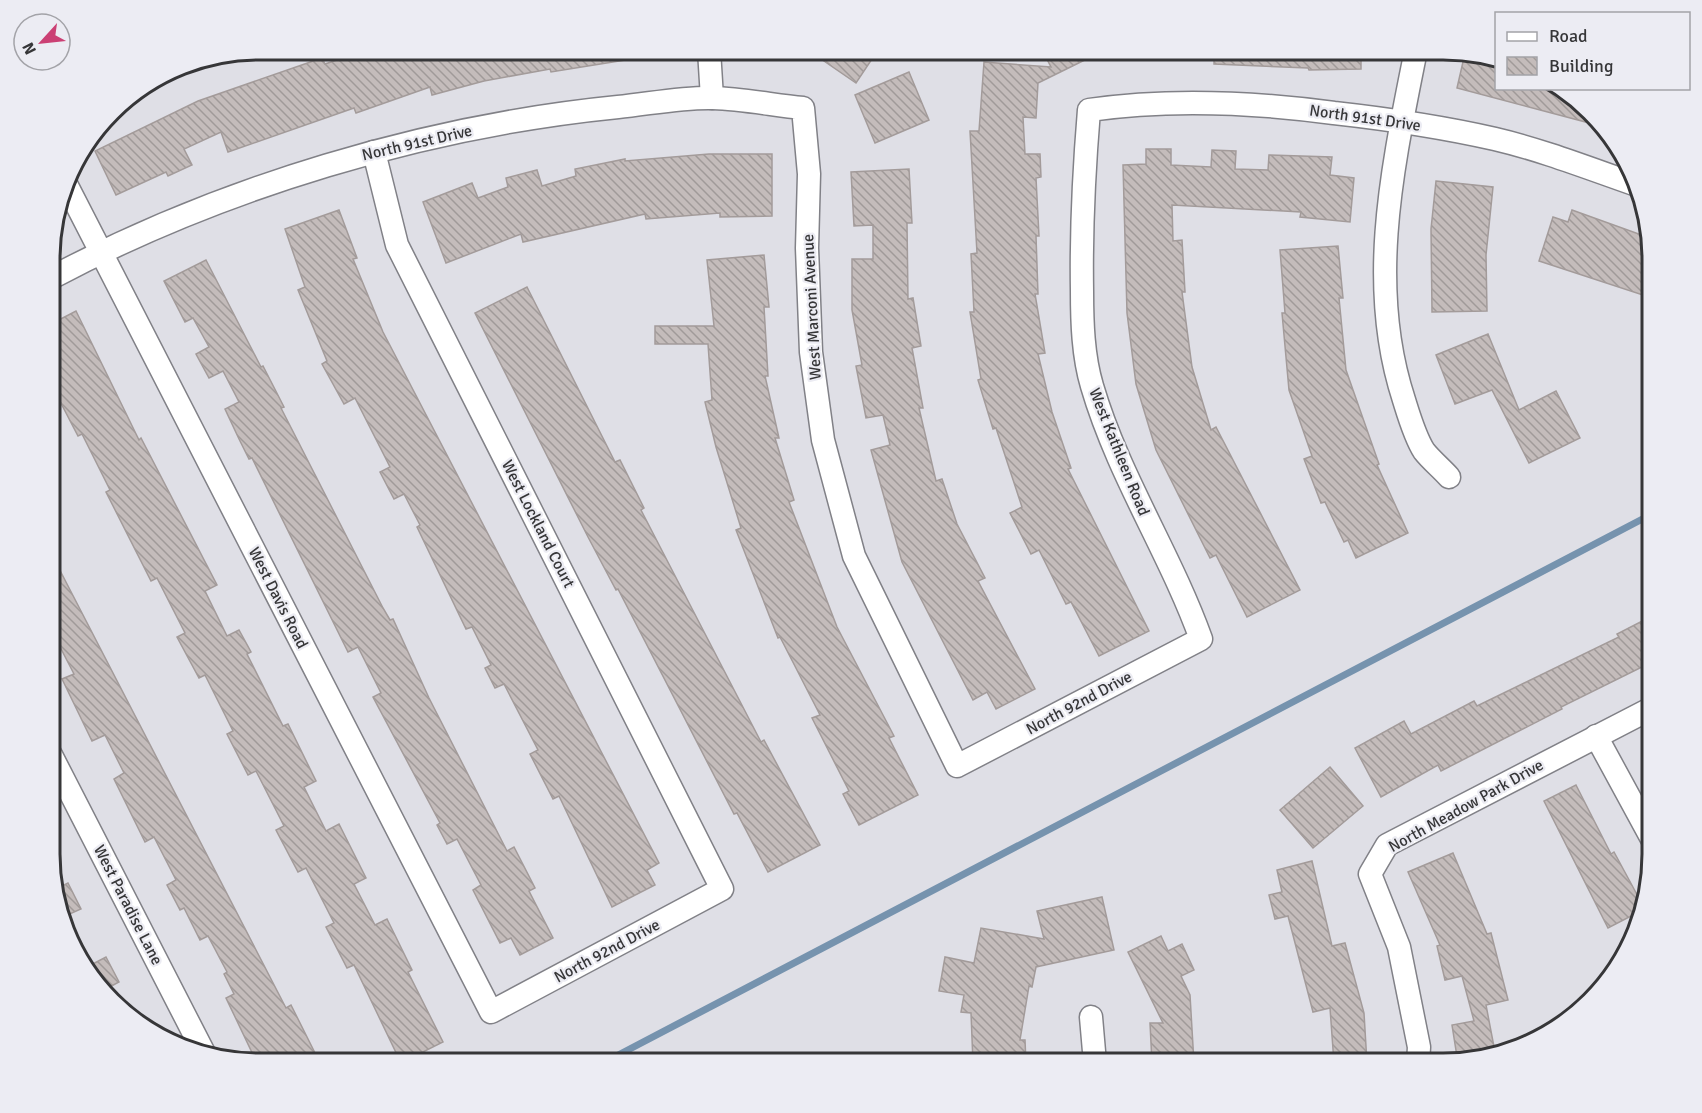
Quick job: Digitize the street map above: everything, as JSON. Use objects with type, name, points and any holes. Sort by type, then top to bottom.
[{"type":"street","points":[[710,60],[712,98]]},
{"type":"street","points":[[1414,60],[1390,197],[1384,267],[1387,328],[1396,376],[1420,441],[1424,450],[1449,477]]},
{"type":"street","name":"North 91st Drive","points":[[60,273],[155,228],[252,192],[374,152],[547,114],[712,98],[803,108]]},
{"type":"street","name":"North 91st Drive","points":[[1089,110],[1141,102],[1261,104],[1402,121],[1497,140],[1626,181]]},
{"type":"street","name":"West Marconi Avenue","points":[[803,108],[809,174],[807,248],[811,352],[823,440],[854,556],[957,766]]},
{"type":"street","name":"West Kathleen Road","points":[[1089,110],[1081,262],[1082,323],[1091,384],[1117,456],[1154,537],[1183,590],[1201,639]]},
{"type":"street","name":"West Lockland Court","points":[[374,152],[397,245],[722,890]]},
{"type":"street","name":"West Davis Road","points":[[71,194],[491,1012]]},
{"type":"street","name":"North 92nd Drive","points":[[957,766],[1201,639]]},
{"type":"street","name":"North Meadow Park Drive","points":[[1419,1053],[1399,947],[1370,874],[1387,845],[1642,713]]},
{"type":"street","points":[[1596,736],[1642,821]]},
{"type":"street","name":"West Paradise Lane","points":[[60,773],[199,1043]]},
{"type":"street","name":"North 92nd Drive","points":[[491,1012],[722,890]]},
{"type":"street","points":[[1091,1017],[1094,1053]]},
{"type":"building","points":[[316,60],[323,60],[325,64],[337,60],[625,60],[551,72],[550,69],[484,81],[432,95],[430,87],[356,113],[354,108],[228,152],[221,132],[184,149],[192,165],[168,176],[166,172],[116,195],[95,151],[198,101]]},
{"type":"building","points":[[823,60],[871,60],[856,83]]},
{"type":"building","points":[[1047,60],[1085,60],[1038,83],[1036,118],[1023,117],[1025,154],[1040,154],[1041,177],[1036,178],[1039,236],[1036,236],[1038,294],[1035,294],[1045,353],[1038,354],[1052,412],[1071,468],[1068,469],[1149,631],[1099,656],[1071,602],[1066,604],[1039,550],[1031,554],[1010,513],[1022,507],[996,428],[993,429],[978,380],[981,379],[970,312],[974,312],[971,254],[977,253],[970,131],[979,131],[984,62],[1051,67]]},
{"type":"building","points":[[1214,60],[1361,60],[1361,69],[1309,70],[1308,68],[1214,64]]},
{"type":"building","points":[[1463,62],[1495,67],[1495,90],[1549,90],[1587,122],[1457,88]]},
{"type":"building","points":[[909,72],[929,120],[875,143],[855,95]]},
{"type":"building","points":[[1146,149],[1171,149],[1171,165],[1211,167],[1212,150],[1236,151],[1235,169],[1268,170],[1269,155],[1332,157],[1330,175],[1354,178],[1350,222],[1300,217],[1301,212],[1172,205],[1173,241],[1182,240],[1185,292],[1182,292],[1192,367],[1211,430],[1216,427],[1300,590],[1247,617],[1216,555],[1210,558],[1156,450],[1136,384],[1127,313],[1123,165],[1146,164]]},
{"type":"building","points":[[709,154],[772,154],[772,216],[720,217],[720,213],[646,219],[645,214],[523,242],[521,234],[446,263],[423,202],[472,183],[478,198],[508,187],[506,178],[537,170],[542,186],[576,176],[575,169],[625,159],[625,161]]},
{"type":"building","points":[[909,169],[912,223],[907,223],[908,299],[913,298],[921,346],[912,348],[923,408],[919,408],[936,481],[942,479],[957,524],[985,578],[978,581],[1035,689],[996,709],[987,692],[973,700],[902,562],[871,450],[890,445],[883,415],[866,418],[856,366],[862,365],[852,310],[852,259],[873,259],[873,225],[854,226],[851,172]]},
{"type":"building","points":[[1436,181],[1493,187],[1486,255],[1487,311],[1432,312],[1431,229]]},
{"type":"building","points":[[339,210],[357,258],[353,259],[383,332],[659,863],[647,870],[655,885],[612,907],[559,796],[553,799],[530,754],[538,750],[504,684],[495,688],[485,668],[491,665],[472,627],[466,629],[417,527],[420,525],[404,494],[394,499],[380,472],[390,467],[355,398],[344,404],[322,364],[327,361],[298,290],[305,287],[285,229]]},
{"type":"building","points":[[1572,210],[1640,234],[1642,295],[1539,261],[1553,217],[1568,222]]},
{"type":"building","points":[[1338,246],[1343,298],[1339,298],[1346,370],[1379,464],[1377,465],[1408,533],[1356,558],[1348,540],[1344,542],[1325,502],[1321,503],[1304,459],[1312,456],[1289,390],[1282,313],[1285,313],[1280,250]]},
{"type":"building","points":[[764,255],[769,307],[764,307],[768,376],[765,376],[779,438],[775,438],[794,500],[789,502],[837,627],[894,736],[889,738],[918,795],[859,825],[843,794],[849,791],[812,718],[820,715],[780,637],[778,638],[736,530],[741,528],[705,402],[712,400],[708,344],[655,344],[655,326],[714,326],[707,260]]},
{"type":"building","points":[[206,260],[284,407],[281,408],[383,608],[390,620],[393,619],[429,698],[507,851],[514,847],[535,888],[529,891],[553,938],[520,955],[511,938],[500,943],[473,890],[481,885],[457,839],[447,844],[437,825],[440,823],[373,697],[381,693],[358,647],[348,652],[252,458],[249,459],[225,409],[239,402],[223,371],[209,378],[196,354],[209,347],[193,318],[185,322],[164,281]]},
{"type":"building","points":[[527,287],[615,462],[620,460],[644,508],[641,510],[761,742],[764,740],[820,845],[768,872],[737,813],[734,814],[618,589],[616,590],[588,537],[475,313]]},
{"type":"building","points":[[76,311],[139,440],[141,438],[217,585],[205,591],[227,636],[239,630],[251,652],[247,654],[283,726],[288,724],[316,781],[304,787],[326,831],[339,824],[366,878],[354,884],[375,925],[387,919],[412,970],[408,972],[443,1042],[421,1053],[396,1053],[354,965],[347,968],[326,927],[334,923],[306,868],[298,872],[276,830],[284,826],[256,771],[248,775],[227,734],[233,731],[205,675],[199,678],[177,637],[185,633],[157,578],[151,581],[106,492],[110,490],[82,434],[78,436],[60,401],[60,319]]},
{"type":"building","points":[[1488,334],[1519,410],[1556,391],[1580,438],[1529,463],[1492,390],[1455,404],[1436,355]]},
{"type":"building","points":[[60,570],[286,1008],[291,1005],[315,1053],[252,1052],[226,998],[234,994],[224,974],[227,972],[208,936],[200,940],[184,908],[180,910],[167,885],[176,880],[154,837],[145,842],[114,779],[124,773],[105,735],[92,741],[62,679],[74,674],[60,647]]},
{"type":"building","points":[[1642,621],[1642,667],[1441,771],[1438,765],[1381,797],[1355,748],[1404,721],[1411,734],[1474,701],[1477,706],[1619,637],[1617,634]]},
{"type":"building","points":[[1330,767],[1363,806],[1313,848],[1280,810]]},
{"type":"building","points":[[1576,785],[1611,854],[1614,852],[1637,895],[1632,916],[1608,928],[1544,801]]},
{"type":"building","points":[[1453,853],[1487,934],[1491,933],[1508,1000],[1486,1005],[1494,1046],[1456,1053],[1452,1025],[1474,1021],[1462,976],[1445,980],[1437,946],[1440,945],[1408,872]]},
{"type":"building","points":[[1312,861],[1332,946],[1345,943],[1364,1013],[1366,1053],[1333,1053],[1330,1008],[1313,1012],[1288,916],[1275,919],[1269,895],[1282,892],[1277,870]]},
{"type":"building","points":[[68,883],[81,909],[70,914],[63,886]]},
{"type":"building","points":[[1102,897],[1114,950],[1036,967],[1032,987],[1029,986],[1020,1040],[1025,1040],[1026,1053],[973,1053],[971,1013],[961,1012],[964,995],[939,991],[945,957],[974,963],[981,928],[1044,939],[1037,911]]},
{"type":"building","points":[[1161,936],[1168,951],[1182,944],[1194,970],[1181,976],[1190,995],[1193,1053],[1152,1053],[1150,1023],[1163,1023],[1128,952]]},
{"type":"building","points":[[106,957],[119,982],[111,986],[92,964]]},
{"type":"waterway","points":[[622,1053],[1642,519]]}]
